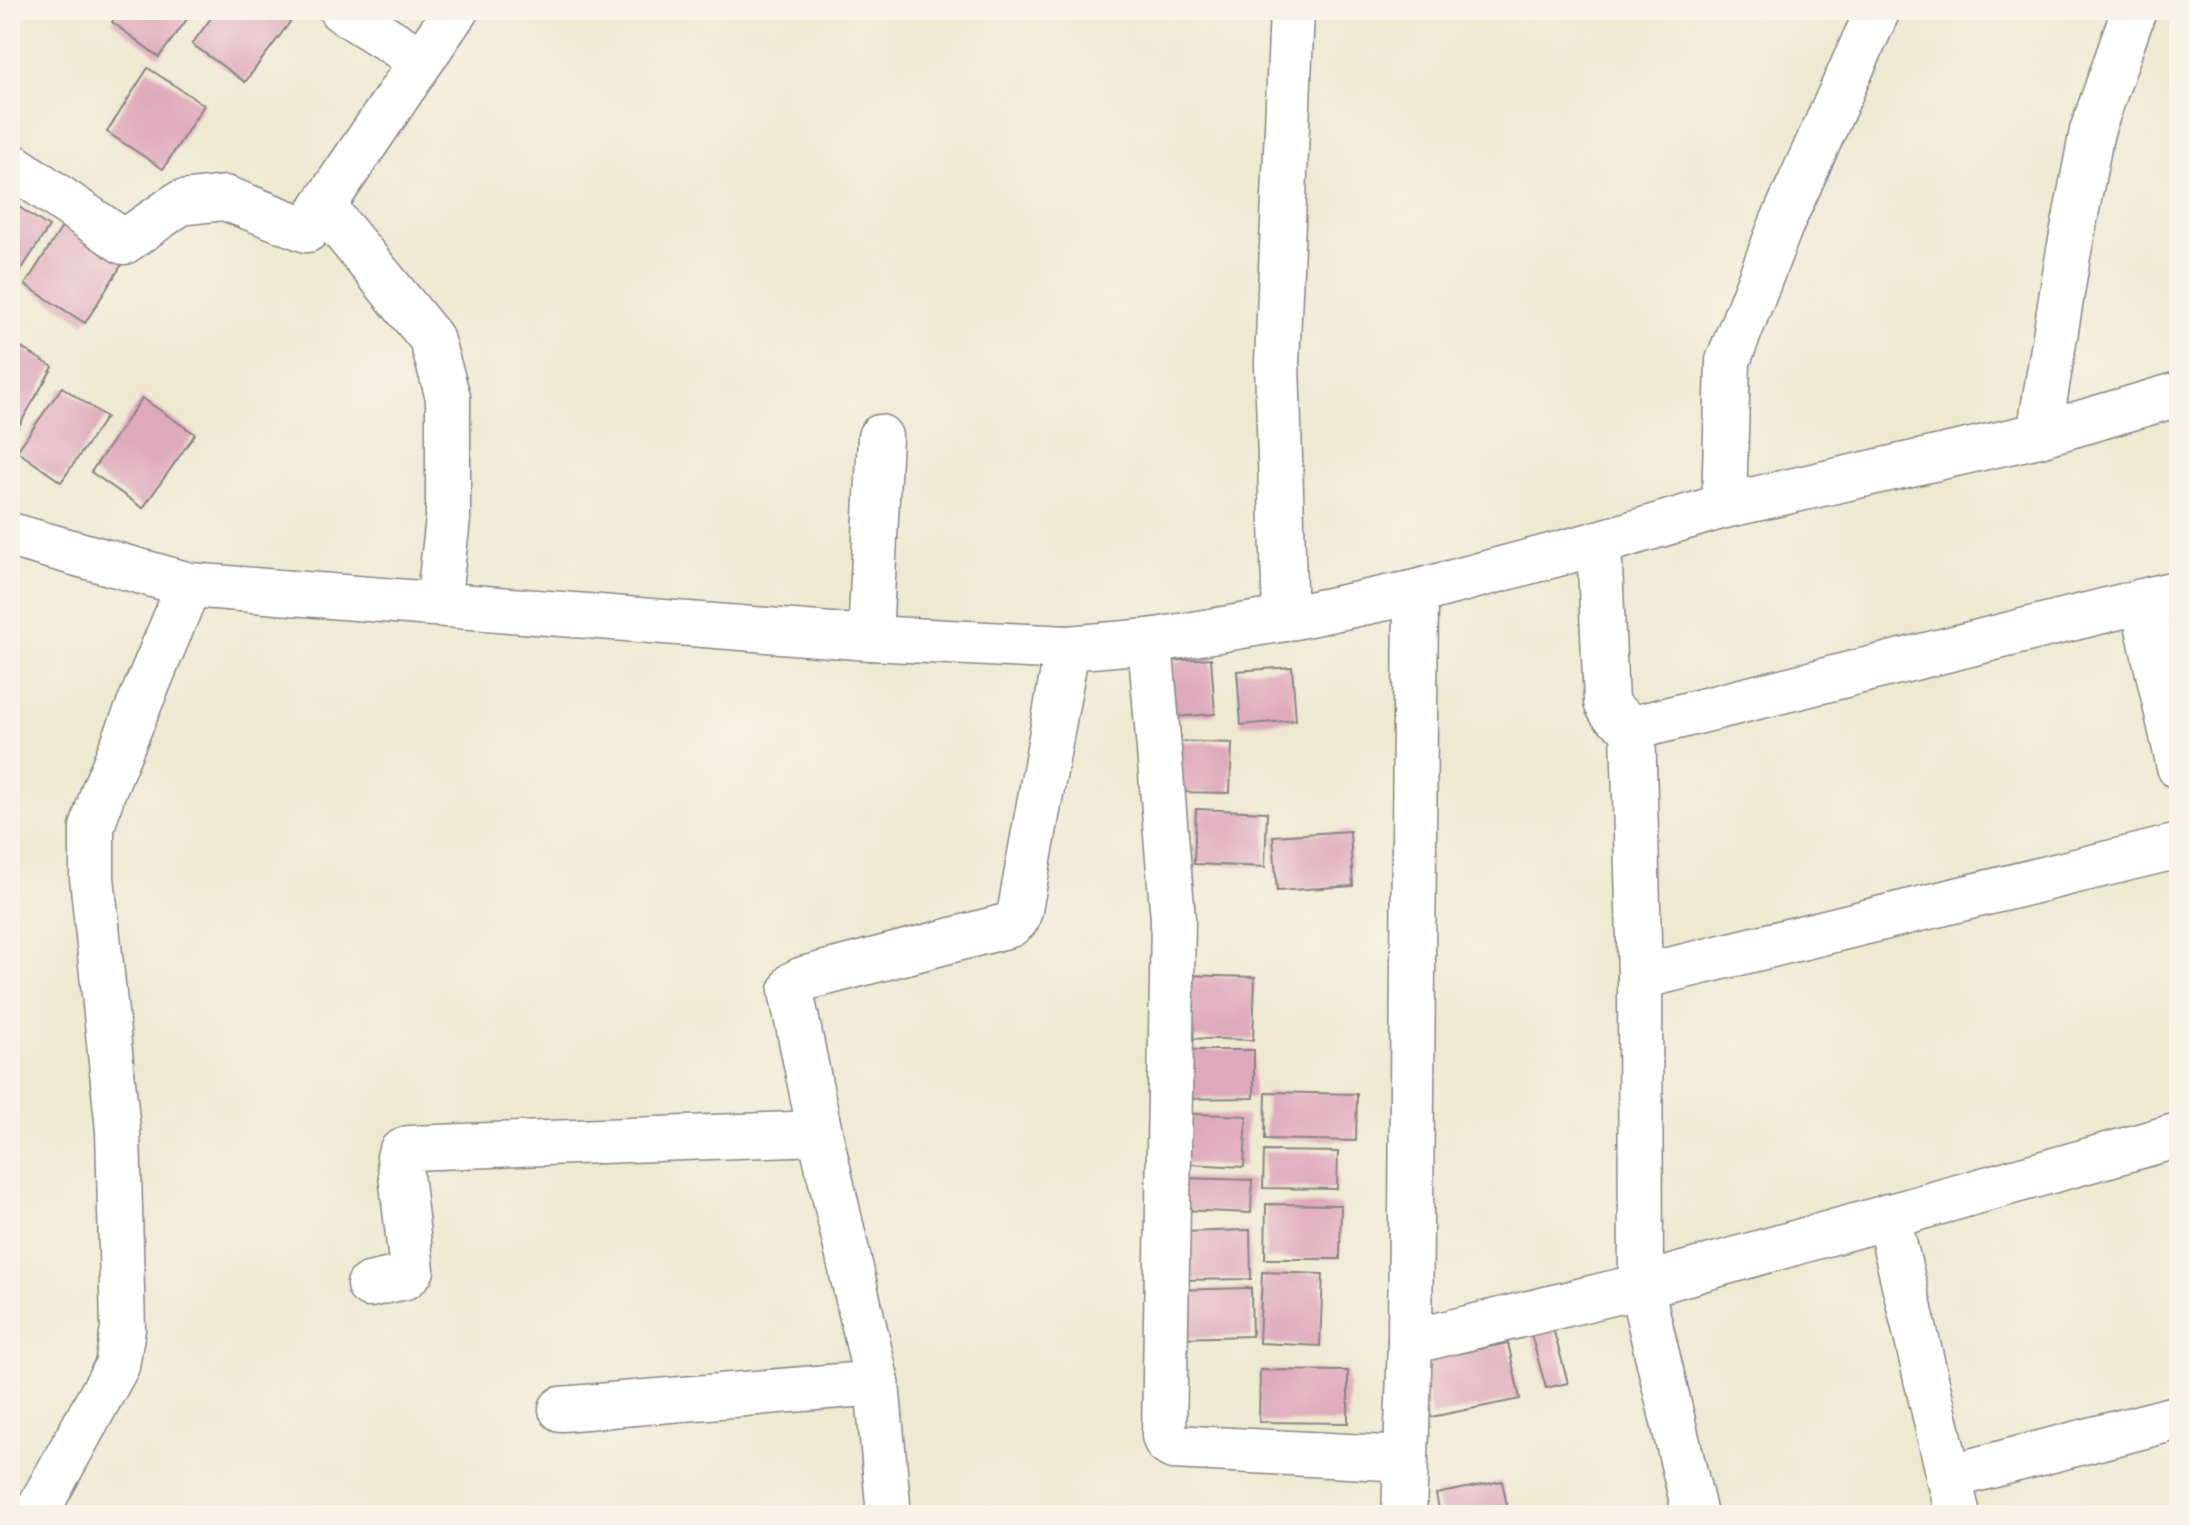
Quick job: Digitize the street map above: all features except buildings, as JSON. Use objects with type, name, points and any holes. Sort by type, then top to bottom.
[{"type":"street","points":[[341,10],[421,60]]},
{"type":"street","points":[[10,164],[124,242],[180,203],[225,198],[307,230],[456,10]]},
{"type":"street","points":[[1285,619],[1277,363],[1292,10]]},
{"type":"street","points":[[1724,506],[1728,361],[1781,225],[1878,10]]},
{"type":"street","points":[[2039,435],[2092,131],[2134,10]]},
{"type":"street","points":[[323,206],[431,338],[448,397],[448,519],[438,604]]},
{"type":"street","points":[[10,535],[189,585],[870,638],[1067,648],[1150,641],[1285,619],[1416,592],[1724,506],[2039,435],[2179,394]]},
{"type":"street","points":[[870,638],[880,437]]},
{"type":"street","points":[[1599,543],[1606,702],[1611,711],[1633,728]]},
{"type":"street","points":[[35,1515],[119,1358],[123,1329],[118,1130],[92,877],[92,828],[103,792],[189,585]]},
{"type":"street","points":[[1404,1515],[1410,1342],[1416,592]]},
{"type":"street","points":[[1633,728],[2160,597],[2177,749]]},
{"type":"street","points":[[1150,641],[1173,919],[1164,1436],[1173,1447],[1405,1459]]},
{"type":"street","points":[[889,1515],[877,1383],[791,991],[795,983],[803,979],[1010,925],[1017,919],[1067,648]]},
{"type":"street","points":[[1633,728],[1640,977],[1641,1286],[1695,1515]]},
{"type":"street","points":[[1640,977],[2179,846]]},
{"type":"street","points":[[369,1285],[405,1277],[412,1270],[399,1157],[409,1148],[820,1133]]},
{"type":"street","points":[[1410,1342],[1641,1286],[2179,1135]]},
{"type":"street","points":[[1888,1216],[1953,1496],[2179,1417]]},
{"type":"street","points":[[561,1409],[877,1383]]}]
